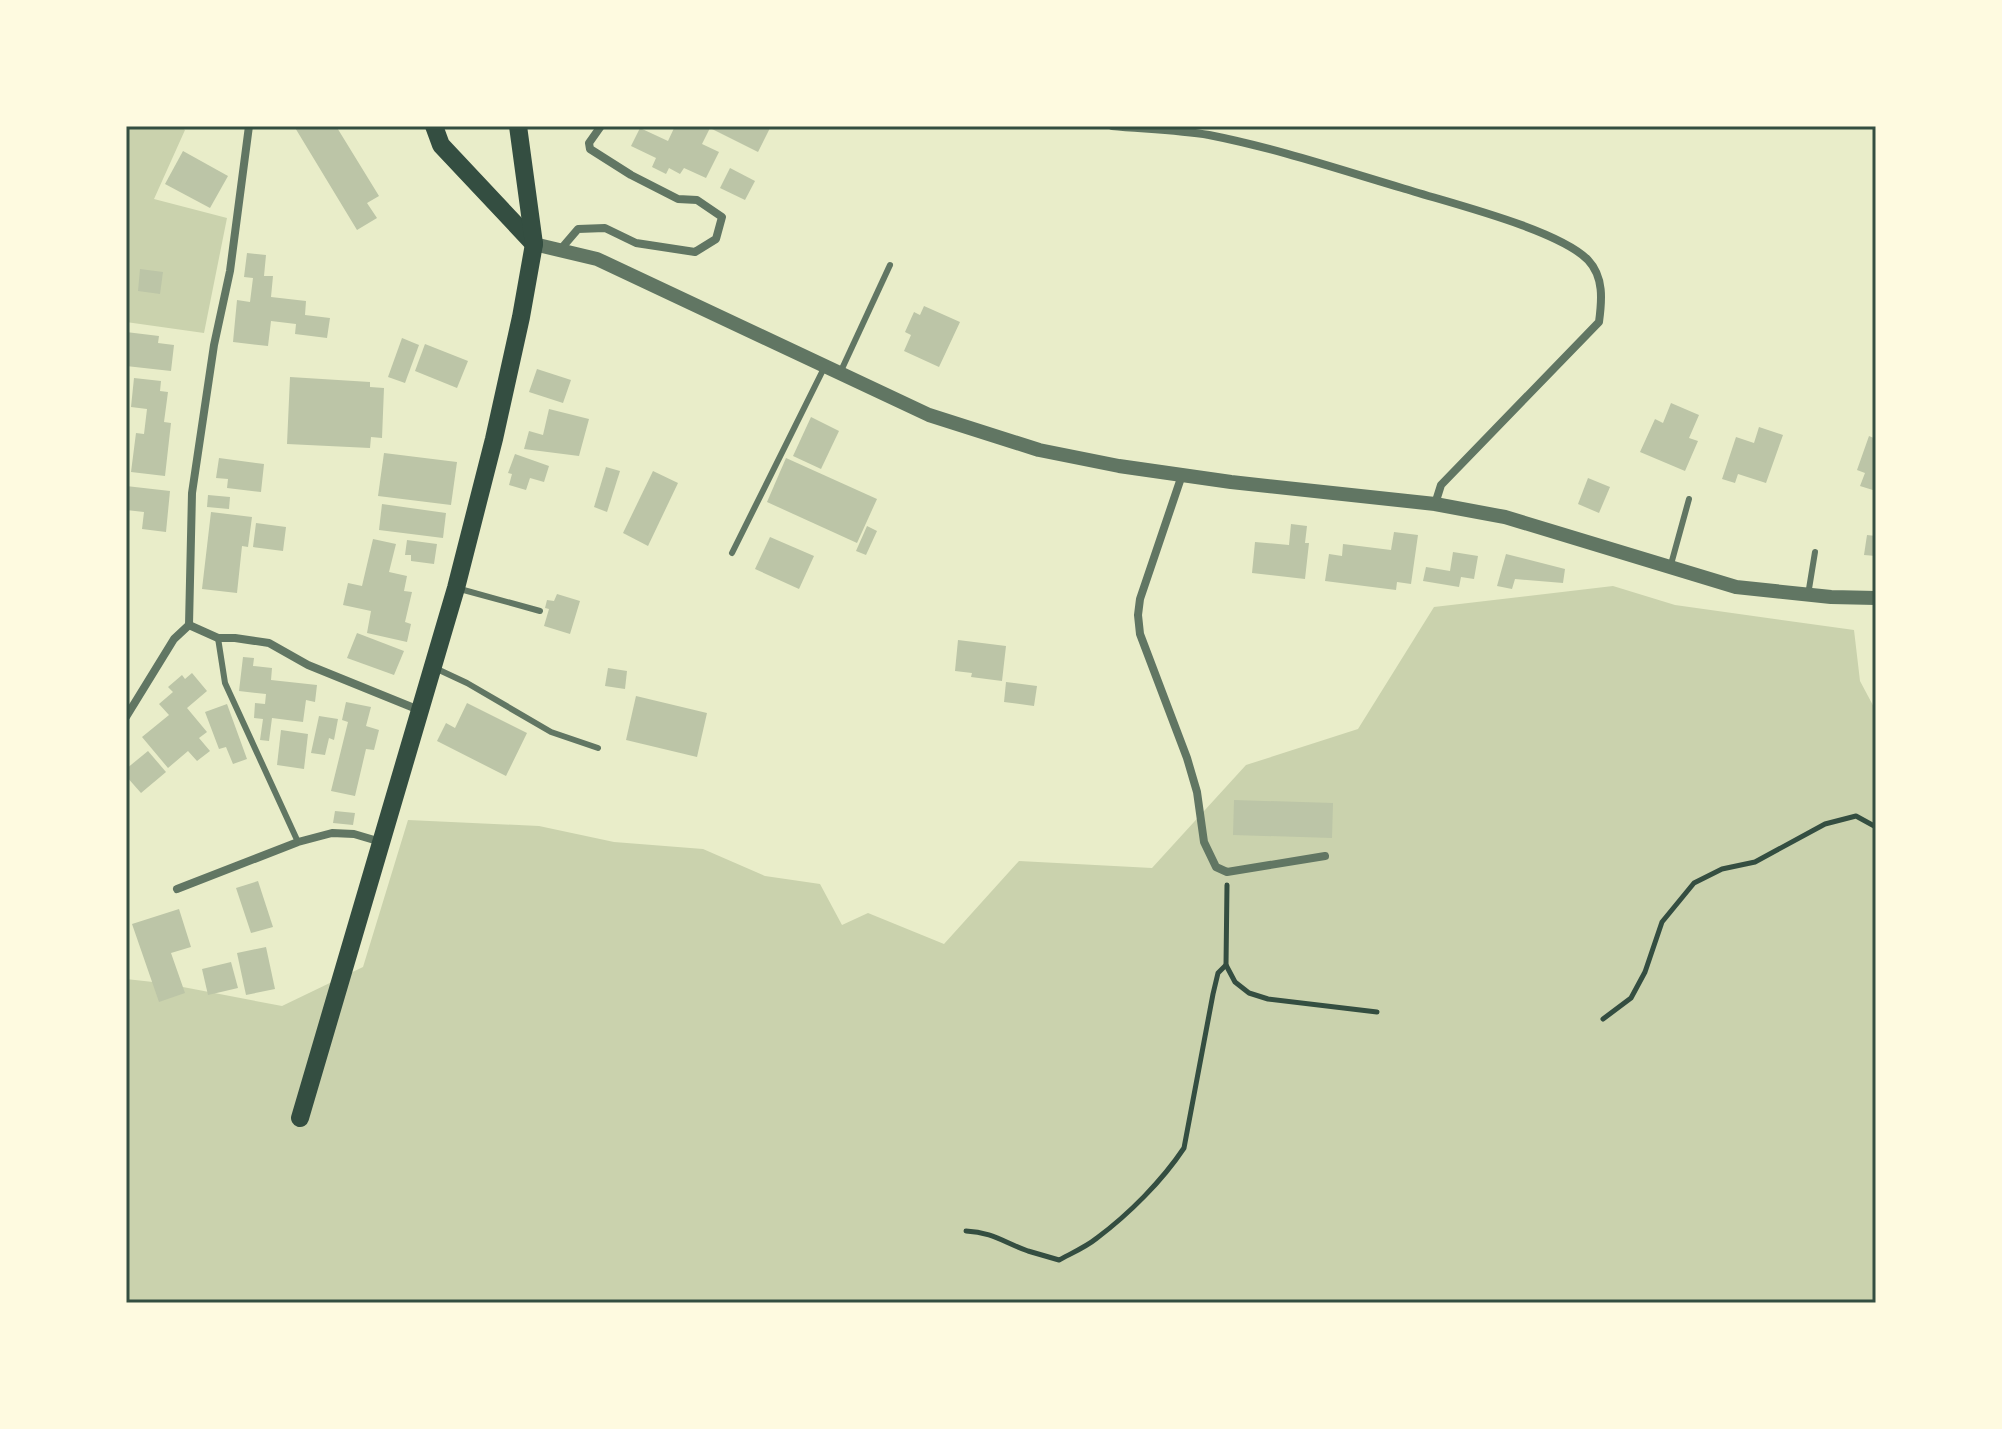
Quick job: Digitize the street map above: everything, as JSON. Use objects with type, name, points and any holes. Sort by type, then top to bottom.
[{"type":"main road","points":[[434,126],[441,145],[534,244]]},
{"type":"main road","points":[[300,1118],[456,588],[521,317],[534,244],[518,126]]},
{"type":"street","points":[[126,717],[174,639],[189,625],[192,493],[214,345],[230,271],[249,126]]},
{"type":"street","points":[[560,250],[578,229],[605,228],[636,243],[695,252],[716,239],[722,217],[710,208],[697,200],[678,199],[590,149],[589,143],[601,126]]},
{"type":"street","points":[[1112,126],[1206,135],[1322,163],[1470,208],[1551,237],[1576,249],[1591,263],[1598,277],[1602,298],[1599,322],[1441,485],[1435,504]]},
{"type":"street","points":[[534,244],[597,259],[929,415],[1039,450],[1182,475],[1435,504],[1505,517],[1736,587],[1876,598]]},
{"type":"street","points":[[1182,475],[1140,599],[1138,615],[1140,634],[1197,792],[1204,842],[1216,867],[1227,872],[1325,856]]},
{"type":"street","points":[[189,625],[218,638],[269,643],[308,665],[421,711]]},
{"type":"street","points":[[177,889],[298,842],[332,833],[354,834],[382,842]]},
{"type":"lane","points":[[840,373],[890,265]]},
{"type":"lane","points":[[732,553],[825,366]]},
{"type":"lane","points":[[1670,568],[1689,499]]},
{"type":"lane","points":[[1808,595],[1815,552]]},
{"type":"lane","points":[[456,588],[540,611]]},
{"type":"lane","points":[[218,638],[225,683],[298,842]]},
{"type":"lane","points":[[433,668],[467,683],[551,732],[598,748]]},
{"type":"path","points":[[1603,1019],[1631,998],[1645,972],[1662,922],[1694,883],[1722,869],[1755,862],[1825,824],[1856,816],[1876,827]]},
{"type":"path","points":[[1227,872],[1226,965],[1235,982],[1249,993],[1268,999],[1377,1012]]},
{"type":"path","points":[[966,1231],[1006,1239],[1024,1250],[1059,1260],[1096,1239],[1143,1196],[1184,1148],[1218,973],[1226,965]]},
{"type":"green space","points":[[126,126],[180,126],[185,130],[154,199],[227,218],[204,333],[126,322]]},
{"type":"green space","points":[[1613,586],[1675,605],[1854,630],[1860,681],[1876,711],[1876,1303],[126,1303],[126,979],[282,1006],[363,967],[408,820],[539,826],[614,842],[703,849],[765,876],[820,884],[842,925],[868,913],[944,944],[1019,861],[1152,868],[1246,765],[1358,729],[1434,607]]},
{"type":"building","points":[[294,126],[336,126],[379,196],[367,203],[377,218],[357,230]]},
{"type":"building","points":[[675,126],[771,126],[758,152],[710,128],[702,144],[719,152],[706,178],[684,168],[680,174],[669,168],[666,174],[652,167],[656,158],[631,146],[640,128],[668,141]]},
{"type":"building","points":[[183,151],[228,176],[210,208],[165,184]]},
{"type":"building","points":[[730,168],[755,181],[745,200],[720,188]]},
{"type":"building","points":[[247,253],[266,255],[264,276],[273,276],[271,297],[306,301],[305,315],[330,318],[327,338],[295,334],[296,324],[271,321],[268,346],[233,342],[237,300],[250,302],[253,278],[244,277]]},
{"type":"building","points":[[140,269],[163,272],[160,294],[138,291]]},
{"type":"building","points":[[924,306],[960,322],[939,367],[904,351],[911,335],[905,332],[914,312],[920,315]]},
{"type":"building","points":[[126,332],[159,336],[158,343],[174,345],[171,371],[126,366]]},
{"type":"building","points":[[402,338],[419,345],[405,383],[388,377]]},
{"type":"building","points":[[425,344],[468,361],[457,388],[415,371]]},
{"type":"building","points":[[537,369],[571,380],[563,403],[529,392]]},
{"type":"building","points":[[290,377],[370,382],[370,387],[384,388],[382,438],[371,437],[370,448],[287,444]]},
{"type":"building","points":[[134,378],[161,381],[160,391],[168,392],[164,422],[171,423],[165,476],[131,472],[136,433],[144,434],[147,409],[131,407]]},
{"type":"building","points":[[1671,403],[1699,415],[1689,438],[1698,441],[1685,471],[1640,452],[1655,419],[1663,423]]},
{"type":"building","points":[[549,409],[589,419],[579,456],[524,449],[529,431],[543,435]]},
{"type":"building","points":[[811,417],[839,431],[821,469],[793,456]]},
{"type":"building","points":[[1759,427],[1783,435],[1766,483],[1738,474],[1735,483],[1722,479],[1736,437],[1754,443]]},
{"type":"building","points":[[1869,436],[1876,439],[1876,491],[1860,486],[1865,473],[1857,470]]},
{"type":"building","points":[[384,453],[457,462],[451,505],[378,496]]},
{"type":"building","points":[[515,454],[549,466],[544,482],[530,478],[526,490],[509,485],[512,474],[508,473]]},
{"type":"building","points":[[219,458],[264,464],[261,492],[227,488],[228,479],[216,478]]},
{"type":"building","points":[[786,458],[877,499],[857,543],[767,502]]},
{"type":"building","points":[[606,467],[620,471],[607,512],[594,507]]},
{"type":"building","points":[[653,471],[678,483],[648,546],[623,533]]},
{"type":"building","points":[[1588,478],[1610,487],[1599,513],[1578,504]]},
{"type":"building","points":[[126,486],[170,491],[166,532],[142,529],[144,512],[126,510]]},
{"type":"building","points":[[208,495],[230,497],[229,509],[207,507]]},
{"type":"building","points":[[382,504],[446,513],[443,538],[379,530]]},
{"type":"building","points":[[211,512],[252,517],[248,547],[242,546],[237,593],[202,589]]},
{"type":"building","points":[[256,523],[286,527],[283,551],[253,547]]},
{"type":"building","points":[[1291,524],[1307,526],[1305,543],[1309,543],[1305,579],[1252,573],[1255,542],[1289,545]]},
{"type":"building","points":[[867,526],[877,531],[866,555],[856,551]]},
{"type":"building","points":[[1394,532],[1418,535],[1411,584],[1397,582],[1396,590],[1325,581],[1329,554],[1342,556],[1343,544],[1391,550]]},
{"type":"building","points":[[1867,535],[1876,536],[1876,556],[1864,555]]},
{"type":"building","points":[[770,537],[814,556],[799,589],[755,569]]},
{"type":"building","points":[[373,539],[396,544],[389,572],[407,576],[404,591],[412,592],[405,622],[411,624],[407,642],[367,633],[371,611],[343,605],[348,583],[362,586]]},
{"type":"building","points":[[407,540],[437,544],[434,564],[411,561],[411,555],[405,555]]},
{"type":"building","points":[[1453,552],[1478,556],[1474,579],[1461,577],[1459,587],[1423,581],[1426,567],[1450,571]]},
{"type":"building","points":[[1506,554],[1565,569],[1563,583],[1515,579],[1512,589],[1497,586]]},
{"type":"building","points":[[557,594],[580,601],[570,634],[544,626],[549,609],[545,608],[547,600],[554,601]]},
{"type":"building","points":[[357,633],[404,651],[394,675],[347,658]]},
{"type":"building","points":[[958,640],[1006,646],[1002,681],[971,677],[972,673],[955,671]]},
{"type":"building","points":[[243,657],[254,658],[253,666],[272,668],[271,680],[317,685],[315,702],[306,700],[303,722],[272,718],[269,741],[260,740],[263,719],[254,718],[255,703],[265,704],[266,694],[239,691]]},
{"type":"building","points":[[608,668],[627,671],[625,689],[605,686]]},
{"type":"building","points":[[192,673],[207,691],[187,708],[207,732],[199,738],[210,751],[197,761],[188,751],[168,768],[142,737],[169,715],[159,704],[173,692],[168,687],[182,675],[185,679]]},
{"type":"building","points":[[1006,682],[1037,686],[1034,706],[1004,702]]},
{"type":"building","points":[[636,696],[707,713],[697,757],[626,740]]},
{"type":"building","points":[[346,702],[371,707],[366,726],[379,730],[374,750],[366,749],[355,796],[331,791],[348,722],[342,720]]},
{"type":"building","points":[[467,703],[527,733],[506,776],[437,741],[446,723],[455,728]]},
{"type":"building","points":[[227,704],[247,759],[233,764],[226,747],[219,749],[205,712]]},
{"type":"building","points":[[319,716],[338,719],[334,740],[329,738],[325,755],[311,753]]},
{"type":"building","points":[[281,730],[308,734],[304,769],[277,765]]},
{"type":"building","points":[[148,751],[166,772],[141,793],[126,776],[126,769]]},
{"type":"building","points":[[1234,800],[1333,803],[1332,838],[1233,835]]},
{"type":"building","points":[[335,811],[355,813],[353,825],[333,823]]},
{"type":"building","points":[[258,881],[273,927],[251,933],[236,888]]},
{"type":"building","points":[[179,909],[191,947],[171,953],[185,993],[159,1002],[132,924]]},
{"type":"building","points":[[266,947],[275,989],[246,995],[237,953]]},
{"type":"building","points":[[231,962],[238,988],[208,995],[202,969]]}]
